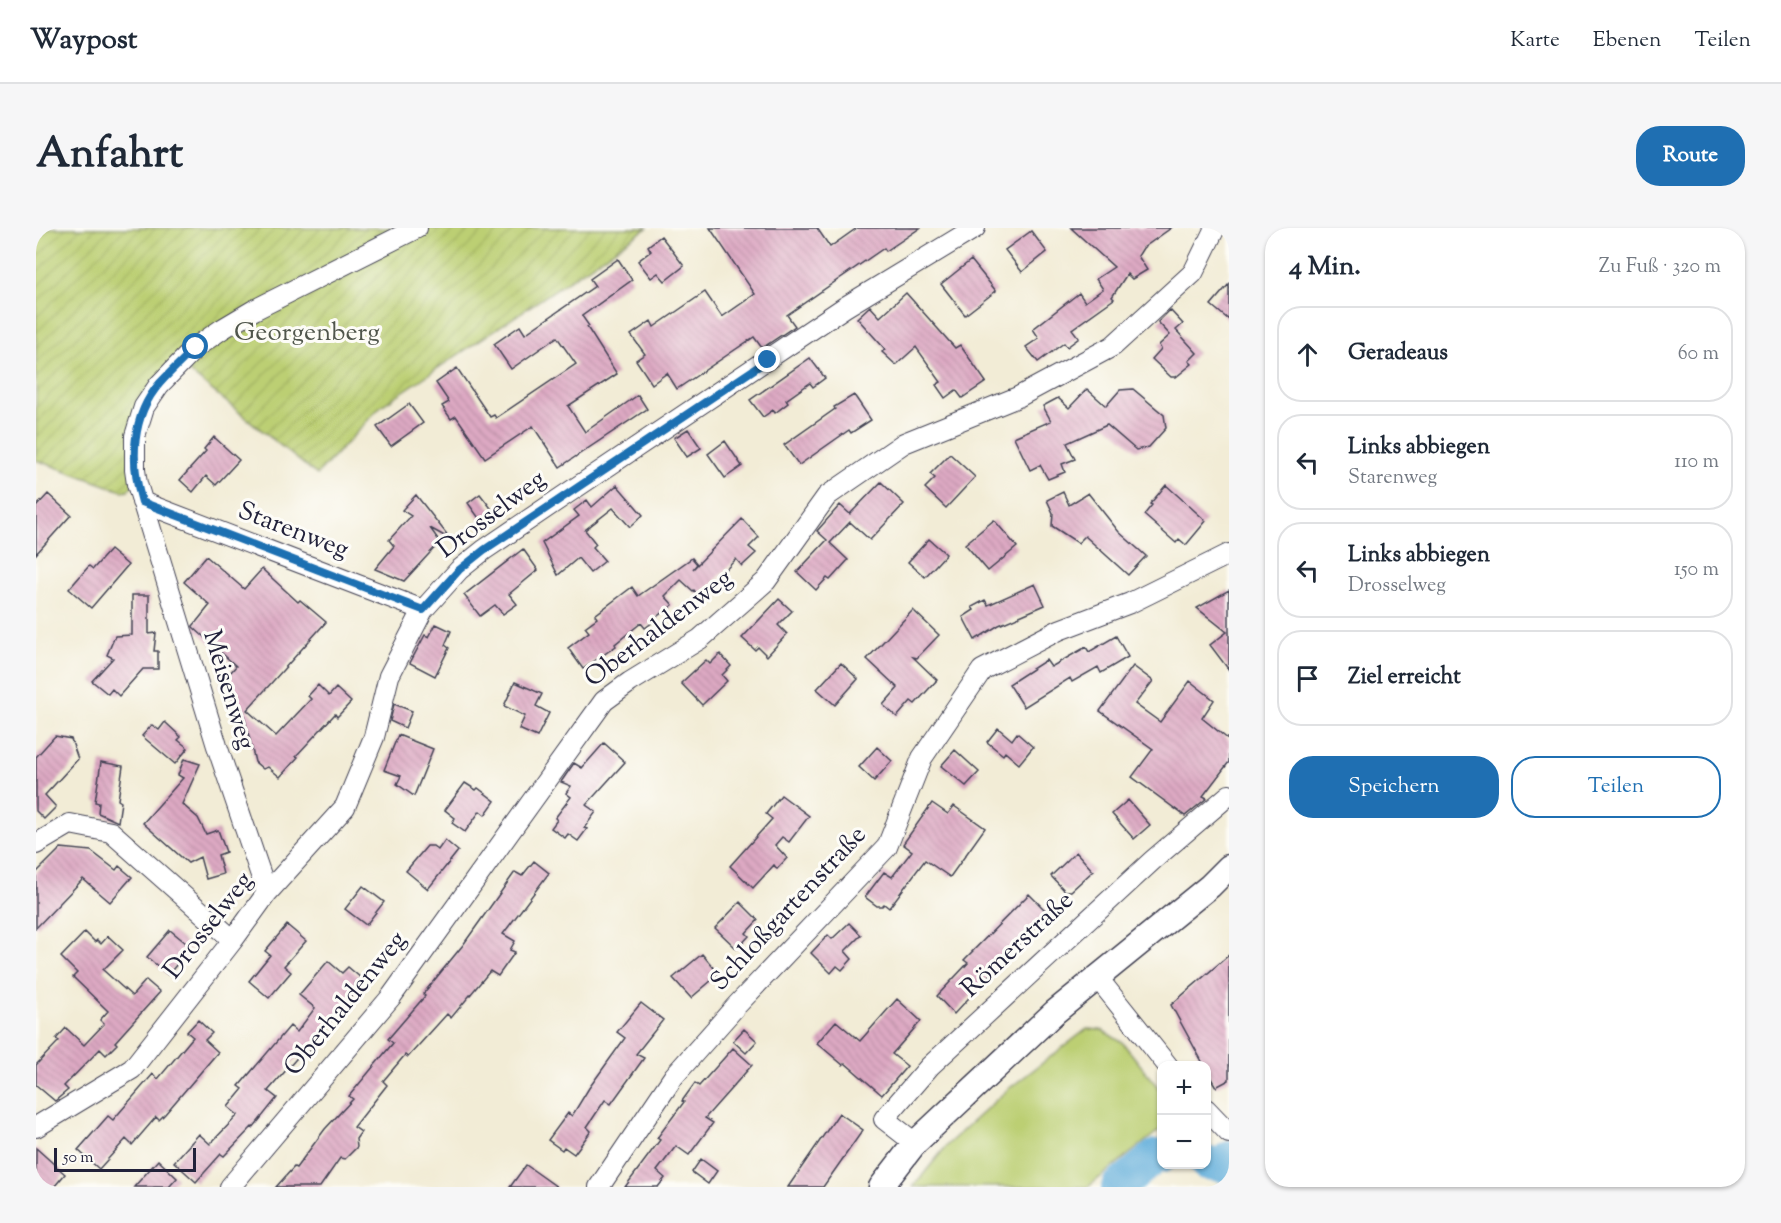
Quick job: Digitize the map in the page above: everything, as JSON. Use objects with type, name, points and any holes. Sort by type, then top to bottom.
[{"type":"main road","points":[[881,1187],[915,1143],[1054,1012],[1210,886],[1229,867]]},
{"type":"street","name":"Meisenweg","points":[[267,893],[216,746],[142,502],[135,470],[135,436],[144,407],[159,385],[196,347],[222,328],[254,310],[417,228]]},
{"type":"street","name":"Oberhaldenweg","points":[[230,1187],[391,997],[604,701],[630,682],[700,639],[766,580],[826,496],[904,443],[1018,397],[1113,346],[1193,273],[1215,228]]},
{"type":"street","name":"Drosselweg","points":[[36,1127],[132,1069],[267,893],[345,807],[374,737],[389,676],[423,610],[459,570],[484,550],[845,307],[964,231]]},
{"type":"street","name":"Starenweg","points":[[142,502],[423,610]]},
{"type":"street","name":"Schloßgartenstraße","points":[[599,1187],[674,1076],[737,1005],[887,847],[922,758],[982,670],[1059,630],[1130,603],[1229,554]]},
{"type":"street","name":"Römerstraße","points":[[915,1143],[884,1119],[930,1066],[1153,860],[1229,795]]},
{"type":"street","points":[[36,844],[70,824],[111,832],[233,940]]},
{"type":"street","points":[[1097,978],[1165,1061]]},
{"type":"street","points":[[1211,1114],[1225,1129]]},
{"type":"green space","name":"Georgenberg","points":[[36,228],[647,228],[380,407],[317,475],[177,362],[147,394],[132,486],[122,491],[36,460]]},
{"type":"green space","points":[[1087,1029],[1102,1030],[1123,1043],[1157,1086],[1157,1132],[1088,1187],[913,1187],[948,1144],[1007,1090]]},
{"type":"building","points":[[710,228],[817,228],[830,247],[857,228],[920,228],[886,251],[884,248],[787,315],[795,326],[762,348],[754,337],[677,389],[667,373],[652,384],[636,360],[645,354],[631,335],[651,321],[654,327],[705,292],[722,317],[755,294]]},
{"type":"building","points":[[1071,228],[1171,228],[1143,248],[1138,256],[1147,270],[1132,279],[1127,274],[1112,297],[1114,299],[1072,329],[1079,338],[1067,347],[1064,343],[1038,362],[1026,347],[1039,338],[1033,329],[1079,293],[1085,302],[1103,289],[1096,279],[1114,267]]},
{"type":"building","points":[[1031,231],[1047,252],[1022,272],[1005,250]]},
{"type":"building","points":[[661,236],[684,266],[665,281],[658,273],[651,278],[638,261],[651,251],[648,246]]},
{"type":"building","points":[[618,259],[632,280],[582,316],[617,374],[568,406],[585,432],[638,395],[647,409],[560,467],[533,426],[485,458],[456,416],[451,419],[442,406],[449,402],[436,383],[457,368],[490,417],[494,415],[496,418],[576,364],[557,337],[511,369],[494,344],[520,326],[525,334],[595,286],[590,279]]},
{"type":"building","points":[[971,260],[996,291],[965,315],[941,284]]},
{"type":"building","points":[[1229,284],[1229,320],[1211,305]]},
{"type":"building","points":[[906,293],[955,348],[960,345],[986,382],[962,398],[956,390],[945,398],[936,385],[941,382],[916,347],[896,365],[882,352],[885,349],[857,318],[870,306],[880,317]]},
{"type":"building","points":[[1170,310],[1183,324],[1176,330],[1197,353],[1189,361],[1192,364],[1176,377],[1171,377],[1152,359],[1161,349],[1159,345],[1170,335],[1158,322]]},
{"type":"building","points":[[810,358],[825,378],[813,387],[810,383],[786,400],[788,403],[775,413],[773,410],[763,417],[750,400]]},
{"type":"building","points":[[1087,389],[1106,406],[1120,390],[1133,389],[1164,415],[1166,428],[1149,447],[1136,450],[1107,425],[1067,443],[1075,459],[1062,464],[1065,472],[1048,479],[1040,465],[1030,470],[1014,437],[1051,421],[1043,406],[1058,398],[1069,408]]},
{"type":"building","points":[[854,395],[871,420],[851,433],[849,430],[799,465],[784,445],[835,409],[834,407]]},
{"type":"building","points":[[409,404],[423,423],[391,446],[377,427]]},
{"type":"building","points":[[688,429],[701,448],[687,457],[674,438]]},
{"type":"building","points":[[214,437],[239,460],[216,485],[206,476],[193,492],[180,480],[206,451],[204,449]]},
{"type":"building","points":[[725,441],[742,466],[725,478],[708,454]]},
{"type":"building","points":[[950,454],[975,477],[946,508],[925,488],[935,478],[930,474]]},
{"type":"building","points":[[881,482],[904,504],[870,540],[850,522],[830,543],[848,560],[830,580],[827,578],[816,590],[797,572],[827,540],[817,531],[840,505],[850,514]]},
{"type":"building","points":[[617,485],[643,515],[630,527],[613,508],[585,530],[596,544],[593,547],[605,561],[590,573],[578,558],[558,575],[542,543],[579,516],[574,510],[587,500],[592,507]]},
{"type":"building","points":[[1166,485],[1206,521],[1186,545],[1179,539],[1176,543],[1144,515]]},
{"type":"building","points":[[1063,492],[1069,505],[1088,493],[1119,532],[1146,556],[1128,575],[1085,536],[1078,543],[1052,526],[1053,513],[1047,500]]},
{"type":"building","points":[[48,494],[71,515],[36,554],[36,507]]},
{"type":"building","points":[[480,494],[494,512],[481,521],[468,503]]},
{"type":"building","points":[[416,495],[449,537],[430,528],[440,542],[404,581],[375,569],[394,546],[389,540],[411,516],[402,510]]},
{"type":"building","points":[[742,519],[759,537],[749,547],[756,553],[742,566],[736,559],[698,595],[681,580],[665,596],[673,605],[645,628],[641,623],[615,644],[616,646],[583,669],[568,648],[589,632],[585,627],[597,618],[595,615],[632,587],[638,596],[692,558],[697,564],[693,569]]},
{"type":"building","points":[[994,520],[1017,547],[988,571],[965,544]]},
{"type":"building","points":[[929,539],[946,554],[925,577],[908,562]]},
{"type":"building","points":[[523,549],[538,570],[509,594],[517,604],[503,614],[495,605],[480,616],[464,595]]},
{"type":"building","points":[[110,550],[128,565],[91,608],[69,589],[89,566],[93,569]]},
{"type":"building","points":[[206,556],[244,589],[262,569],[298,602],[300,600],[326,622],[247,710],[276,736],[311,699],[308,696],[318,685],[329,696],[336,688],[351,702],[337,717],[335,714],[280,777],[268,767],[263,769],[255,762],[243,711],[219,686],[236,666],[193,627],[210,605],[184,582]]},
{"type":"building","points":[[1035,584],[1045,605],[999,625],[975,640],[963,617],[974,610],[972,607],[985,600],[988,605]]},
{"type":"building","points":[[1229,590],[1229,670],[1210,645],[1227,632],[1197,608]]},
{"type":"building","points":[[132,595],[149,595],[149,634],[156,633],[154,651],[158,651],[158,669],[143,669],[119,696],[112,689],[108,694],[92,681],[113,658],[107,655],[115,636],[132,635]]},
{"type":"building","points":[[779,599],[792,611],[778,625],[787,634],[767,656],[758,647],[755,650],[742,638]]},
{"type":"building","points":[[913,610],[939,635],[917,658],[913,657],[937,680],[915,704],[911,701],[897,717],[883,705],[898,688],[867,659]]},
{"type":"building","points":[[436,624],[451,631],[445,645],[449,648],[435,676],[410,663],[425,635],[429,637]]},
{"type":"building","points":[[1116,636],[1128,657],[1101,673],[1098,667],[1072,682],[1070,678],[1024,707],[1009,684],[1046,660],[1051,667],[1086,647],[1089,652]]},
{"type":"building","points":[[720,654],[731,666],[722,675],[727,681],[702,705],[681,683],[706,660],[710,664]]},
{"type":"building","points":[[841,663],[858,679],[835,705],[817,689]]},
{"type":"building","points":[[1133,666],[1153,681],[1135,704],[1160,722],[1190,681],[1214,700],[1202,718],[1229,740],[1229,762],[1203,796],[1207,798],[1185,816],[1132,777],[1153,749],[1100,711]]},
{"type":"building","points":[[515,682],[542,694],[536,706],[549,713],[537,737],[519,729],[525,716],[504,706]]},
{"type":"building","points":[[394,704],[412,711],[405,728],[390,721]]},
{"type":"building","points":[[165,722],[181,737],[178,740],[188,748],[175,764],[142,736],[152,725],[159,730]]},
{"type":"building","points":[[998,728],[1012,740],[1017,733],[1033,747],[1019,764],[1005,752],[1003,755],[987,742]]},
{"type":"building","points":[[398,735],[433,749],[414,796],[397,784],[401,776],[384,770]]},
{"type":"building","points":[[55,736],[71,739],[78,759],[45,795],[56,807],[44,819],[36,811],[36,757]]},
{"type":"building","points":[[604,743],[625,762],[586,805],[596,812],[578,841],[568,834],[565,838],[551,828],[557,820],[555,818],[571,797],[566,793],[571,786],[561,782],[574,763],[582,768]]},
{"type":"building","points":[[877,747],[892,761],[874,781],[859,767]]},
{"type":"building","points":[[955,750],[979,772],[966,786],[941,766]]},
{"type":"building","points":[[184,759],[200,764],[182,804],[198,818],[206,834],[218,830],[226,852],[218,855],[223,874],[206,879],[200,857],[188,863],[143,823],[183,778],[178,775]]},
{"type":"building","points":[[101,762],[123,766],[118,800],[121,802],[118,822],[98,813],[99,803],[95,802]]},
{"type":"building","points":[[465,783],[476,790],[478,788],[495,801],[485,815],[480,811],[465,832],[452,823],[455,818],[445,810]]},
{"type":"building","points":[[781,795],[809,816],[789,842],[782,837],[775,845],[787,858],[777,869],[774,865],[753,888],[730,866],[772,819],[766,814]]},
{"type":"building","points":[[1128,800],[1150,825],[1134,839],[1112,814]]},
{"type":"building","points":[[932,803],[948,814],[954,806],[985,828],[950,877],[925,860],[889,908],[884,904],[877,906],[865,897],[884,872],[892,877],[912,851],[903,844]]},
{"type":"building","points":[[445,840],[458,851],[428,889],[406,871],[427,846],[433,846],[438,850]]},
{"type":"building","points":[[61,848],[91,851],[116,870],[119,866],[132,877],[110,902],[83,879],[36,928],[36,873]]},
{"type":"building","points":[[1076,852],[1093,871],[1071,891],[1065,891],[1051,876]]},
{"type":"building","points":[[534,861],[549,873],[503,934],[515,941],[510,950],[515,952],[498,976],[490,971],[451,1018],[447,1014],[408,1057],[405,1055],[383,1081],[387,1085],[354,1127],[361,1132],[356,1139],[357,1147],[345,1159],[340,1158],[320,1187],[276,1187],[294,1167],[296,1168],[325,1129],[353,1099],[349,1096],[393,1043],[388,1039],[425,996],[423,994],[463,945],[515,872],[522,876]]},
{"type":"building","points":[[363,886],[384,902],[366,925],[345,909]]},
{"type":"building","points":[[1029,894],[1048,913],[954,1014],[937,996],[968,963],[964,960]]},
{"type":"building","points":[[740,902],[758,920],[746,933],[749,936],[737,949],[715,928]]},
{"type":"building","points":[[849,923],[861,935],[845,951],[852,959],[842,970],[837,966],[831,973],[811,953],[828,935],[832,939]]},
{"type":"building","points":[[287,925],[306,941],[284,966],[291,972],[269,998],[249,981],[270,955],[265,951]]},
{"type":"building","points":[[170,930],[191,947],[168,975],[147,957]]},
{"type":"building","points":[[85,932],[95,942],[97,940],[101,944],[108,936],[123,950],[103,970],[132,996],[146,980],[160,992],[115,1042],[117,1044],[106,1055],[100,1049],[64,1086],[68,1090],[55,1101],[36,1085],[36,1065],[59,1041],[56,1039],[66,1028],[84,1045],[104,1024],[100,1020],[108,1011],[73,977],[77,973],[61,957]]},
{"type":"building","points":[[702,954],[719,974],[691,998],[673,978]]},
{"type":"building","points":[[1229,955],[1229,1080],[1216,1087],[1211,1078],[1211,1061],[1202,1061],[1171,1005]]},
{"type":"building","points":[[328,961],[342,973],[348,967],[361,978],[355,984],[358,987],[306,1056],[302,1052],[268,1091],[277,1098],[253,1128],[224,1156],[221,1154],[196,1182],[174,1162],[199,1134],[210,1144],[238,1115],[228,1107],[243,1089],[239,1086],[290,1026],[297,1032],[315,1008],[299,995]]},
{"type":"building","points":[[897,999],[921,1021],[892,1054],[907,1066],[882,1095],[845,1063],[843,1065],[817,1043],[836,1021],[860,1041]]},
{"type":"building","points":[[641,1003],[663,1020],[636,1054],[644,1058],[611,1104],[605,1100],[587,1127],[591,1131],[574,1154],[564,1147],[562,1150],[548,1140],[568,1113],[572,1116],[625,1038],[617,1032]]},
{"type":"building","points":[[198,1020],[212,1033],[205,1040],[218,1052],[159,1120],[156,1117],[132,1145],[126,1139],[99,1169],[78,1150],[108,1116],[113,1120],[153,1074],[158,1079],[193,1037],[187,1032]]},
{"type":"building","points":[[744,1029],[757,1041],[746,1053],[733,1041]]},
{"type":"building","points":[[733,1048],[752,1065],[705,1118],[713,1123],[689,1155],[676,1146],[657,1171],[665,1178],[658,1187],[625,1187],[660,1140],[657,1138],[695,1083],[699,1086]]},
{"type":"building","points":[[839,1113],[863,1130],[823,1187],[788,1187]]},
{"type":"building","points":[[36,1148],[65,1174],[54,1187],[36,1187]]},
{"type":"building","points":[[701,1159],[717,1171],[708,1184],[692,1172]]},
{"type":"building","points":[[158,1160],[177,1178],[169,1187],[134,1187]]},
{"type":"building","points":[[526,1165],[557,1187],[510,1187]]},
{"type":"waterway","points":[[1118,1187],[1157,1156]]},
{"type":"waterway","points":[[1211,1164],[1221,1165],[1229,1158]]},
{"type":"route","points":[[196,347],[159,385],[144,407],[135,436],[135,470],[142,502],[423,610],[459,570],[484,550],[768,360]]}]
